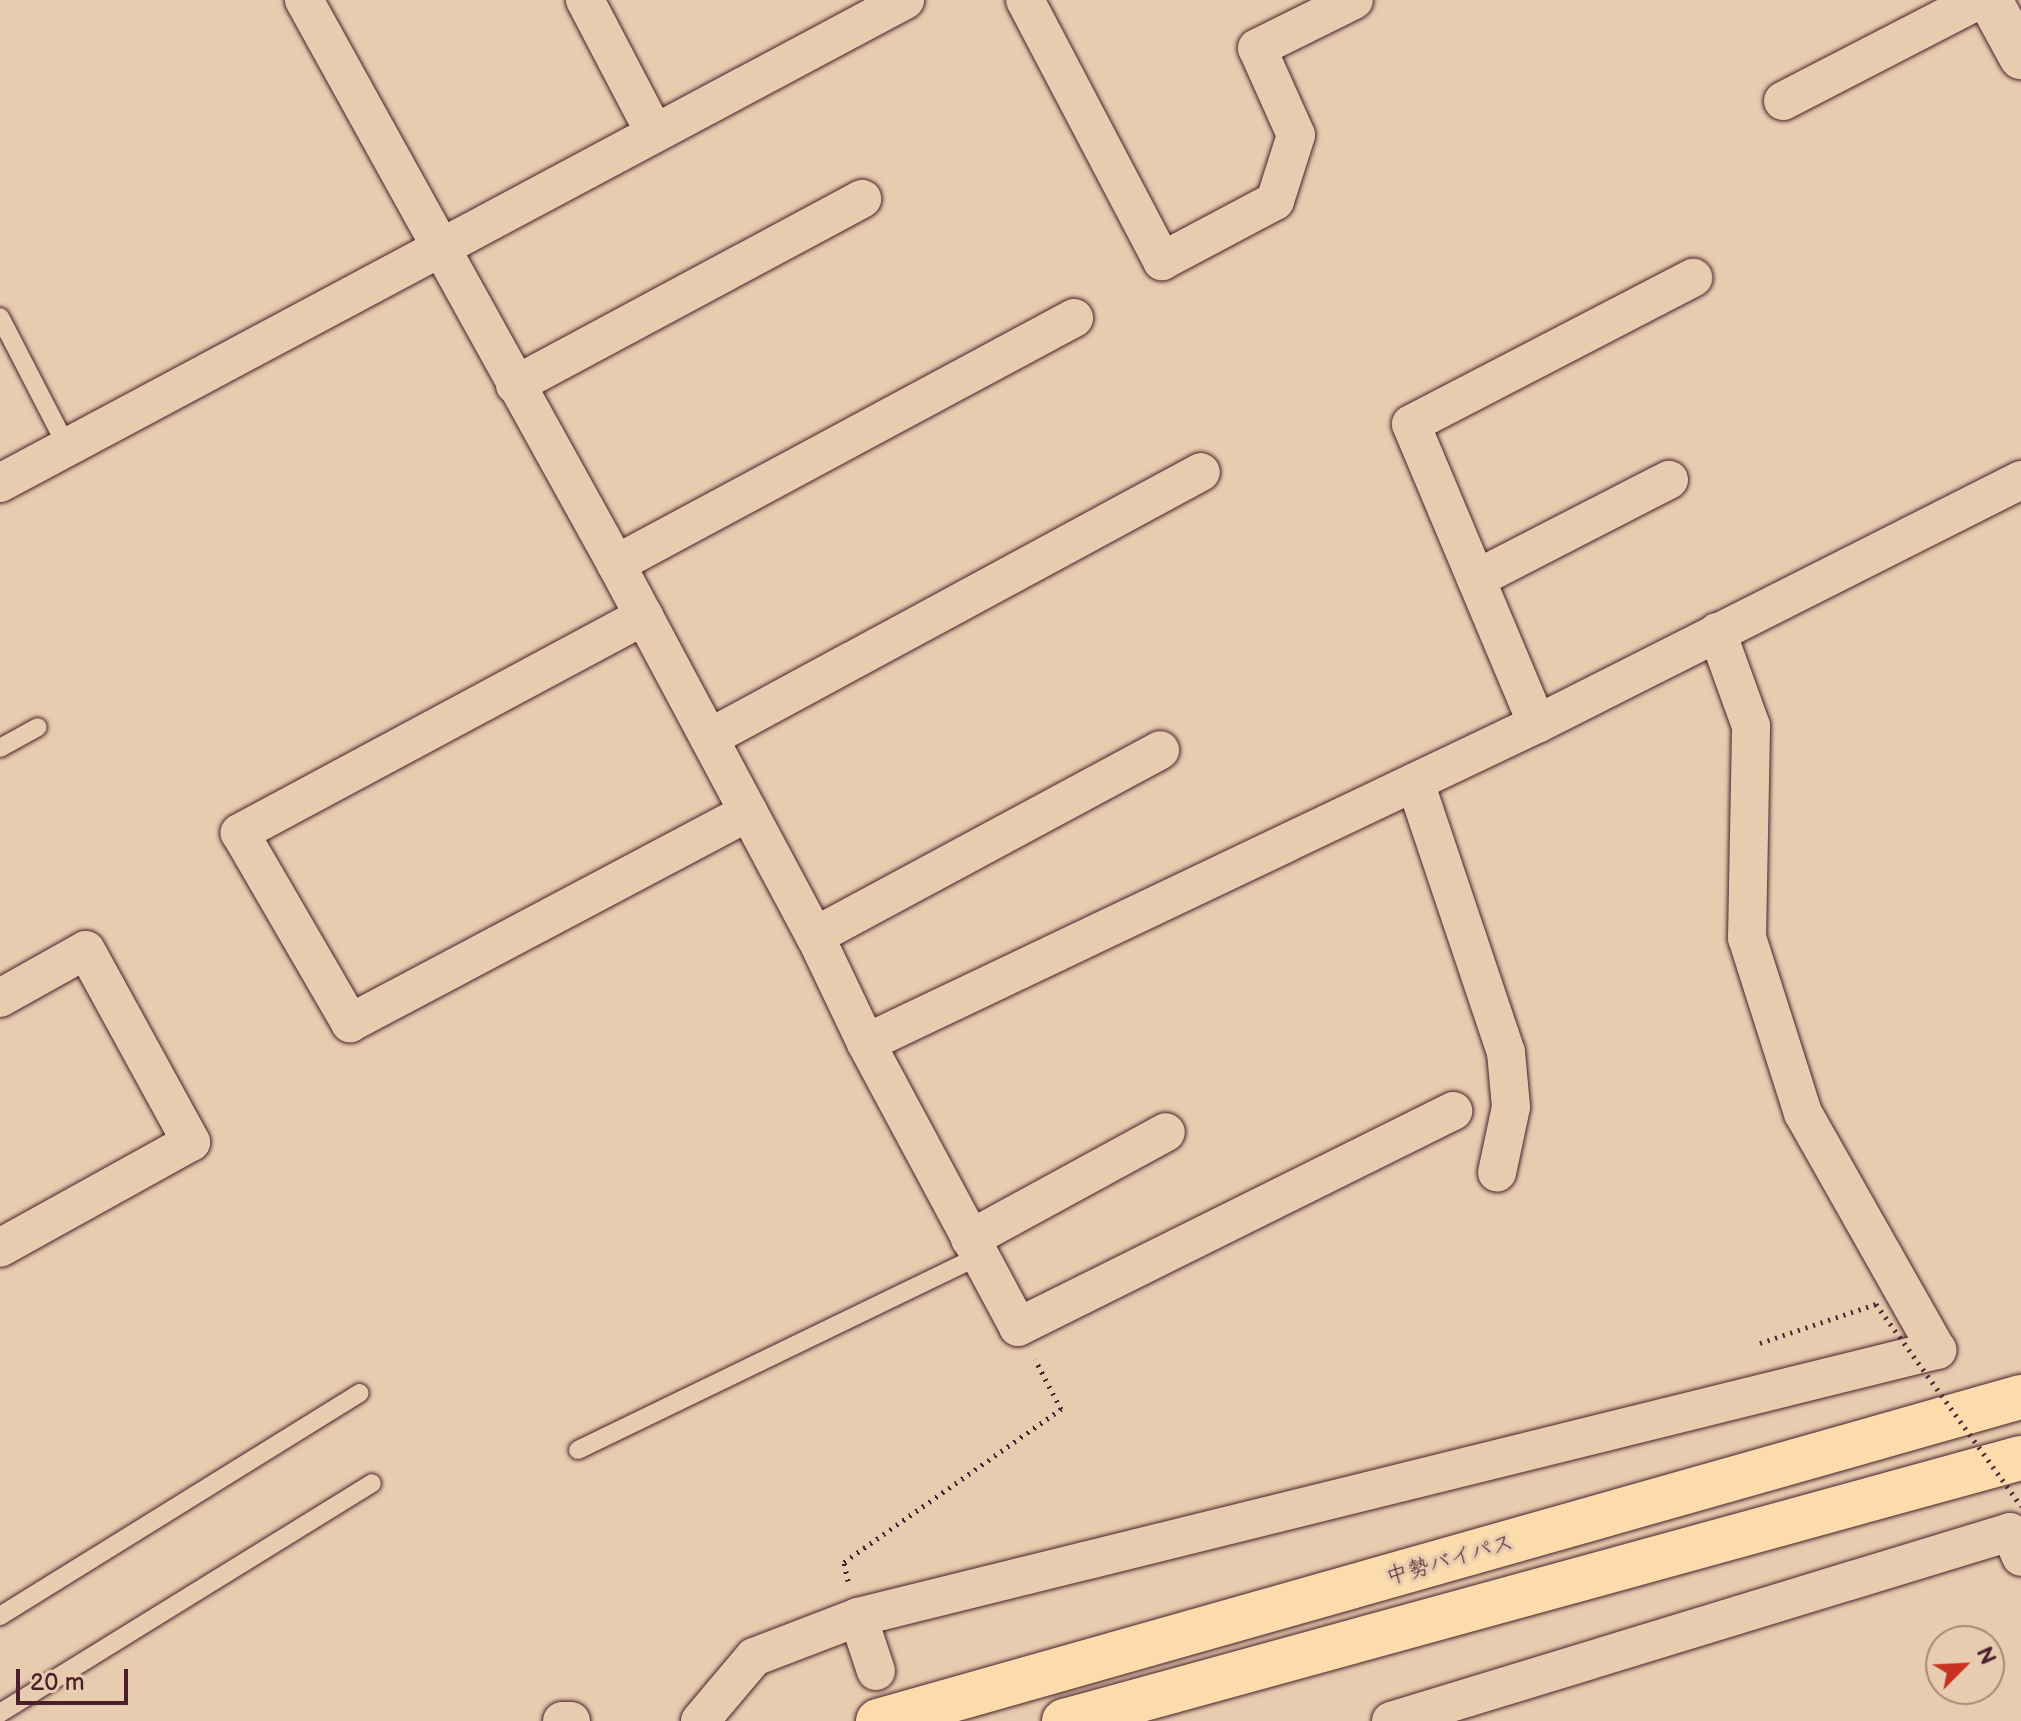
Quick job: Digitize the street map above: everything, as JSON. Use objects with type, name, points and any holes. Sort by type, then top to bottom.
[{"type":"highway","name":"中勢バイパス","points":[[878,1721],[2021,1397]]},
{"type":"highway","points":[[1064,1721],[2021,1458]]},
{"type":"street","points":[[304,0],[644,616],[1018,1327],[1453,1111]]},
{"type":"street","points":[[585,0],[654,132]]},
{"type":"street","points":[[0,483],[66,445],[905,0]]},
{"type":"street","points":[[1025,0],[1162,261],[1275,201],[1296,135],[1257,48],[1354,0]]},
{"type":"street","points":[[1783,101],[1979,0]]},
{"type":"street","points":[[1990,0],[2021,57]]},
{"type":"street","points":[[515,385],[862,199]]},
{"type":"street","points":[[1537,724],[1411,424],[1693,278]]},
{"type":"street","points":[[616,564],[1074,318]]},
{"type":"street","points":[[709,738],[1201,472]]},
{"type":"street","points":[[1476,579],[1669,480]]},
{"type":"street","points":[[866,1043],[1537,724],[2021,480]]},
{"type":"street","points":[[644,616],[240,833],[350,1023],[749,812]]},
{"type":"street","points":[[700,1721],[754,1657],[858,1617],[1937,1350],[1803,1113],[1747,938],[1751,726],[1717,632]]},
{"type":"street","points":[[815,936],[1160,750]]},
{"type":"street","points":[[1415,782],[1506,1052],[1511,1107],[1497,1173]]},
{"type":"street","points":[[0,998],[86,950],[191,1142],[0,1248]]},
{"type":"street","points":[[975,1248],[1166,1132]]},
{"type":"street","points":[[1391,1721],[2010,1532],[2021,1557]]},
{"type":"street","points":[[858,1617],[876,1671]]},
{"type":"street","points":[[562,1721],[571,1721]]},
{"type":"lane","points":[[0,317],[66,445]]},
{"type":"lane","points":[[0,748],[38,727]]},
{"type":"lane","points":[[578,1450],[975,1248]]},
{"type":"lane","points":[[0,1616],[359,1393]]},
{"type":"lane","points":[[0,1713],[372,1483]]},
{"type":"path","points":[[1760,1343],[1876,1304],[2021,1506]]},
{"type":"path","points":[[858,1617],[844,1562],[1061,1409],[1018,1327]]}]
